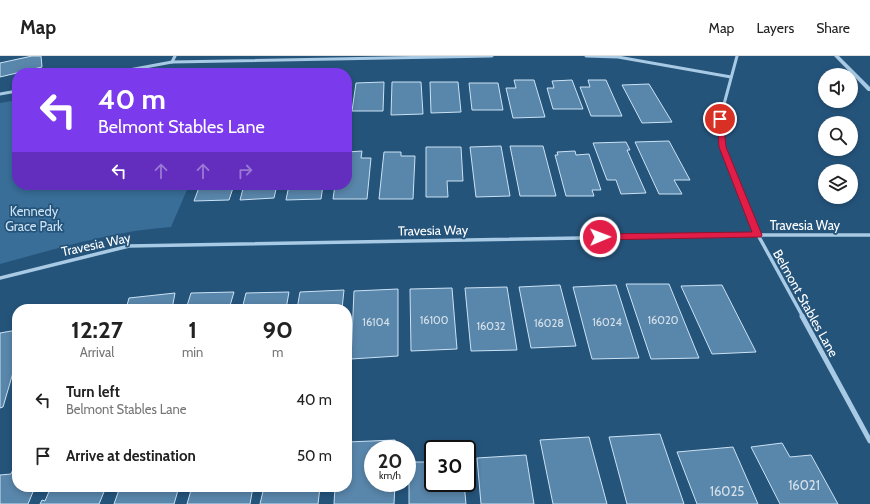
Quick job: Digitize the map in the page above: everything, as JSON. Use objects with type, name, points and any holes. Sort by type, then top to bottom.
[{"type":"street","points":[[172,62],[175,56]]},
{"type":"street","points":[[140,68],[172,62],[492,56]]},
{"type":"street","points":[[586,56],[618,57],[731,77]]},
{"type":"street","name":"Belmont Stables Lane","points":[[737,56],[720,119],[723,147],[758,235],[870,441]]},
{"type":"street","points":[[836,56],[870,90]]},
{"type":"street","points":[[0,94],[12,92]]},
{"type":"street","name":"Travesia Way","points":[[0,278],[129,246],[758,235],[870,235]]},
{"type":"green space","name":"Kennedy Grace Park","points":[[12,101],[12,190],[187,190],[171,227],[127,232],[0,264],[0,103]]},
{"type":"building","points":[[32,56],[41,56],[42,67],[12,68],[12,74],[0,77],[0,63]]},
{"type":"building","points":[[514,80],[534,80],[545,117],[513,118],[506,88],[516,88]]},
{"type":"building","points":[[572,80],[583,109],[553,109],[547,88],[554,88],[552,81]]},
{"type":"building","points":[[588,80],[606,80],[622,116],[591,116],[580,87],[590,87]]},
{"type":"building","points":[[384,82],[383,111],[352,111],[356,83]]},
{"type":"building","points":[[392,82],[421,82],[423,114],[391,115]]},
{"type":"building","points":[[430,82],[458,82],[461,112],[431,113]]},
{"type":"building","points":[[469,83],[498,83],[503,110],[472,110]]},
{"type":"building","points":[[649,84],[672,122],[642,123],[622,85]]},
{"type":"building","points":[[669,141],[690,180],[674,180],[682,194],[659,194],[635,142]]},
{"type":"building","points":[[626,142],[630,150],[627,150],[646,193],[621,194],[616,180],[607,180],[593,143]]},
{"type":"building","points":[[501,146],[510,196],[476,197],[470,147]]},
{"type":"building","points":[[510,146],[543,146],[556,196],[520,196]]},
{"type":"building","points":[[426,147],[461,147],[463,181],[447,181],[448,197],[426,197]]},
{"type":"building","points":[[362,151],[361,158],[371,158],[367,199],[333,199],[334,190],[352,190],[352,152]]},
{"type":"building","points":[[575,151],[576,155],[589,154],[601,190],[592,190],[594,196],[566,196],[555,155],[558,155],[557,152]]},
{"type":"building","points":[[384,152],[401,152],[401,156],[415,156],[413,199],[379,199]]},
{"type":"building","points":[[198,190],[232,190],[229,200],[194,201]]},
{"type":"building","points":[[243,190],[276,190],[274,198],[240,200]]},
{"type":"building","points":[[288,190],[322,190],[321,199],[286,200]]},
{"type":"building","points":[[626,284],[669,284],[699,358],[651,359]]},
{"type":"building","points":[[560,285],[576,346],[531,348],[519,287]]},
{"type":"building","points":[[616,285],[639,358],[592,359],[573,287]]},
{"type":"building","points":[[722,285],[756,352],[712,354],[681,286]]},
{"type":"building","points":[[507,287],[517,350],[471,351],[465,288]]},
{"type":"building","points":[[452,288],[457,349],[411,351],[410,289]]},
{"type":"building","points":[[398,289],[398,356],[352,359],[354,291]]},
{"type":"building","points":[[344,290],[343,304],[298,304],[300,292]]},
{"type":"building","points":[[234,292],[230,304],[188,304],[191,293]]},
{"type":"building","points":[[289,292],[287,304],[243,304],[246,293]]},
{"type":"building","points":[[175,293],[173,304],[127,304],[129,298]]},
{"type":"building","points":[[12,331],[12,376],[3,407],[0,408],[0,333]]},
{"type":"building","points":[[660,434],[684,504],[627,504],[609,437]]},
{"type":"building","points":[[589,437],[607,504],[553,504],[540,440]]},
{"type":"building","points":[[364,441],[364,492],[395,492],[394,504],[334,504],[335,492],[352,492],[352,442]]},
{"type":"building","points":[[782,443],[790,457],[811,455],[838,504],[780,504],[751,447]]},
{"type":"building","points":[[733,447],[758,504],[697,504],[677,452]]},
{"type":"building","points":[[526,455],[534,504],[481,504],[477,458]]},
{"type":"building","points":[[416,462],[424,462],[424,492],[465,492],[466,504],[409,504],[409,492],[416,492]]},
{"type":"building","points":[[12,472],[12,492],[33,492],[28,504],[0,504],[0,475],[11,474]]},
{"type":"building","points":[[49,492],[104,492],[99,504],[40,504],[42,500],[45,501]]},
{"type":"building","points":[[118,492],[178,492],[174,504],[114,504]]},
{"type":"building","points":[[191,492],[252,492],[250,504],[187,504]]},
{"type":"building","points":[[263,492],[319,492],[318,504],[260,504]]},
{"type":"route","points":[[600,237],[758,235],[723,147],[720,119]]}]
